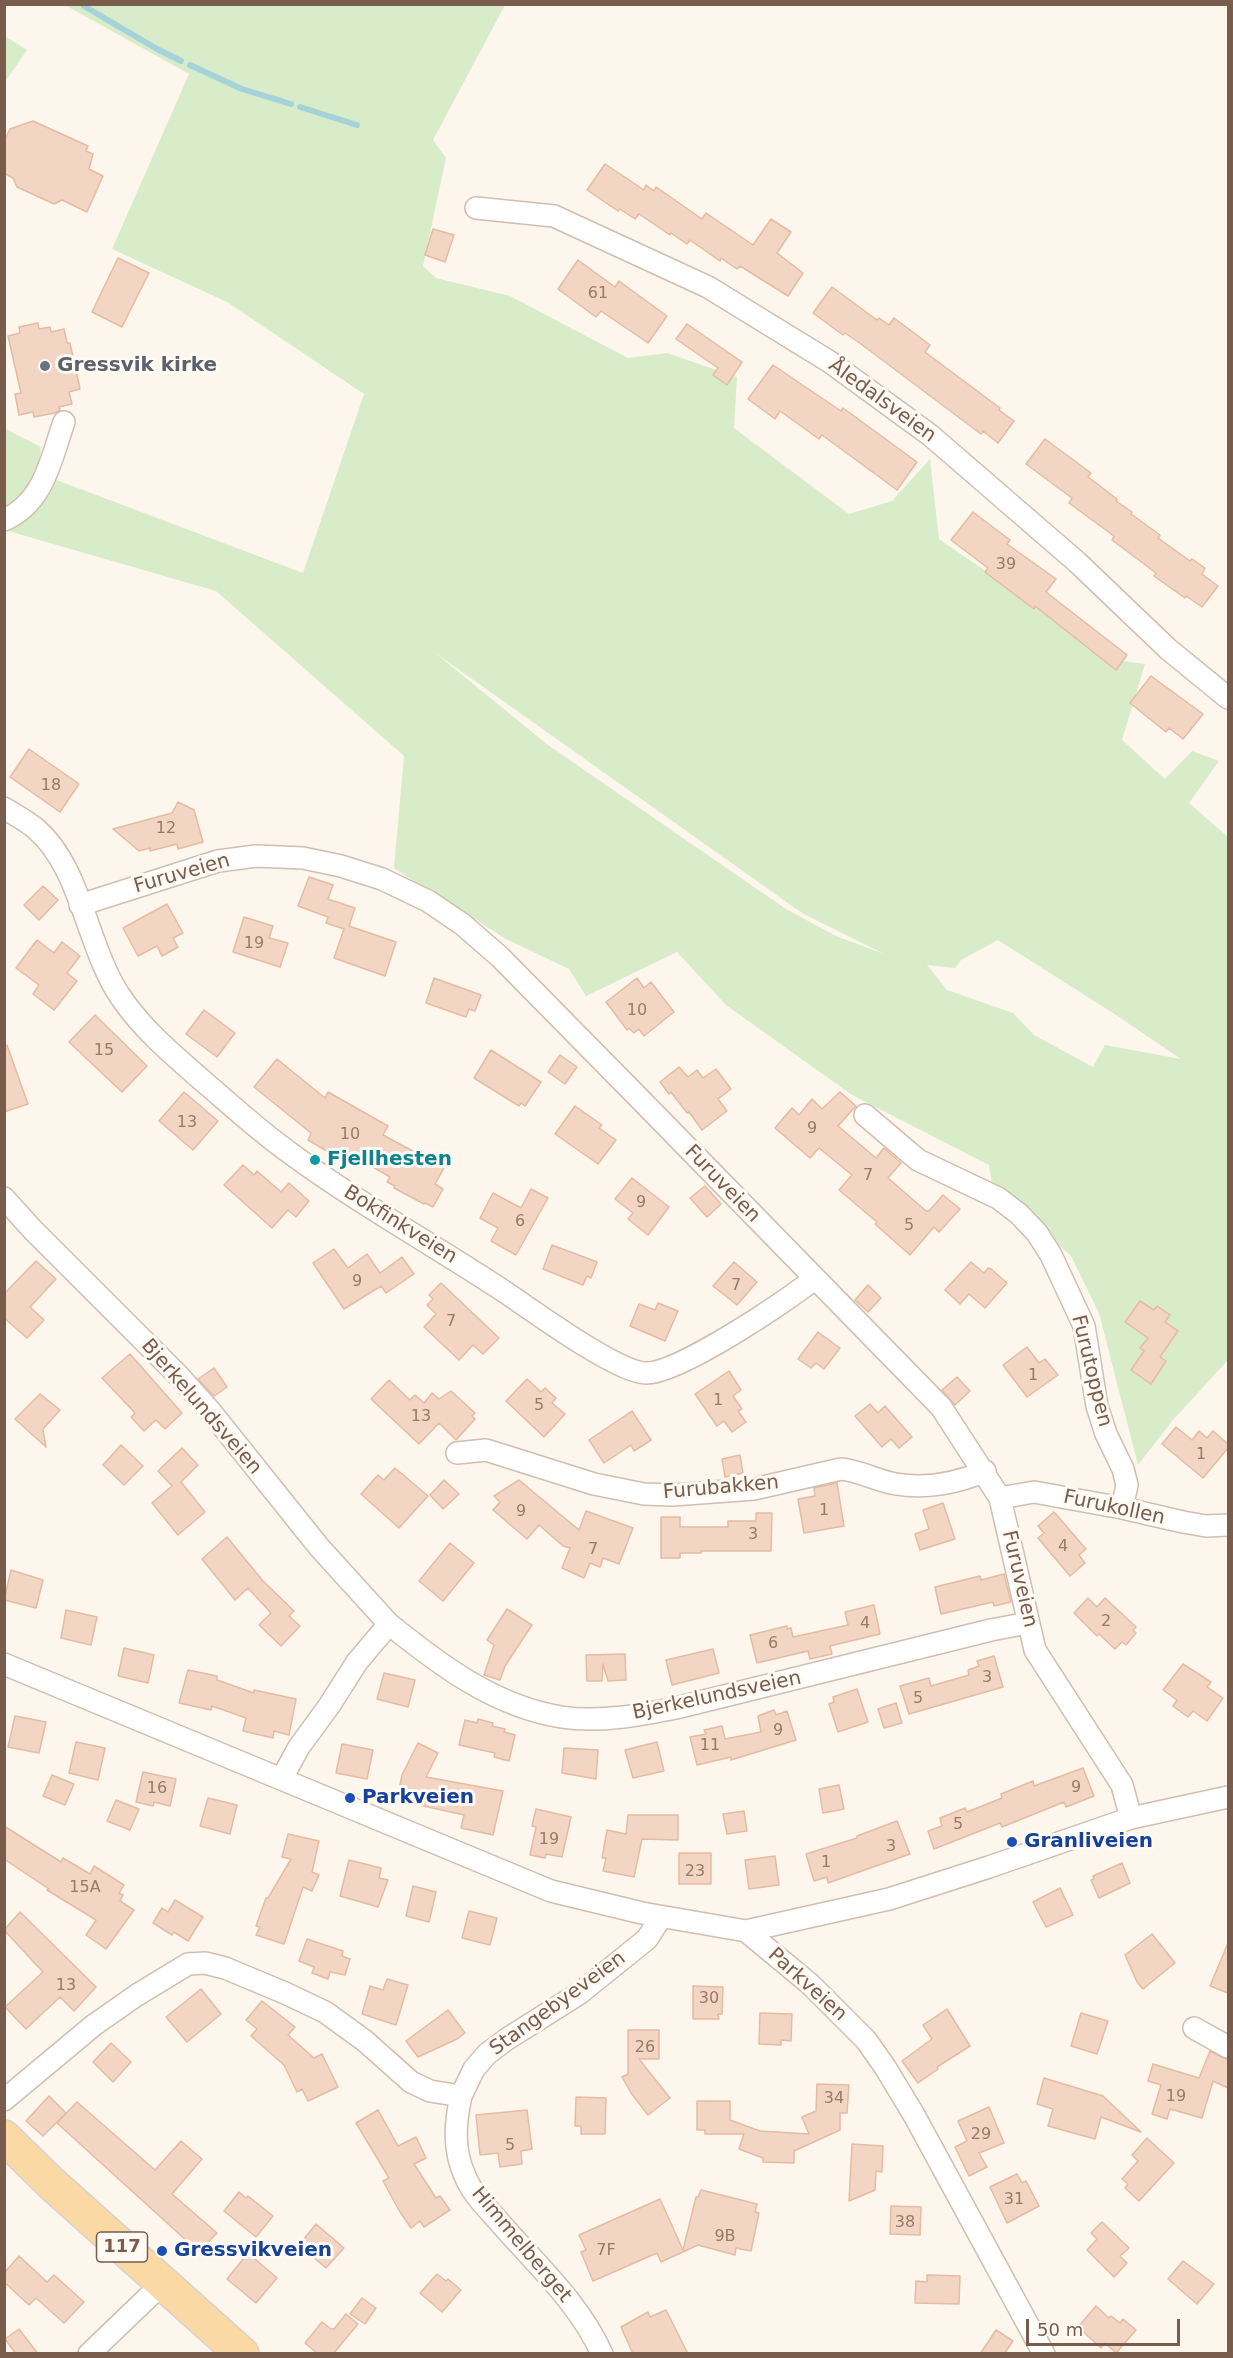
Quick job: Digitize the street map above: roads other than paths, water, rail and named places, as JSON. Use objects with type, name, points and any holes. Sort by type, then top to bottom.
[{"type":"main road","name":"117","points":[[4,2137],[51,2183],[242,2354]]},
{"type":"street","name":"Åledalsveien","points":[[476,208],[554,216],[708,287],[830,362],[930,435],[1077,562],[1168,649],[1228,698]]},
{"type":"street","points":[[4,520],[17,515],[42,486],[64,422]]},
{"type":"street","name":"Bokfinkveien","points":[[4,808],[37,829],[51,847],[69,876],[100,959],[120,996],[146,1028],[169,1051],[288,1152],[586,1346],[626,1367],[646,1373],[665,1370],[732,1334],[794,1295],[814,1279]]},
{"type":"street","name":"Furuveien","points":[[81,905],[218,861],[256,856],[303,858],[341,866],[382,879],[428,901],[462,924],[500,957],[941,1407],[985,1471],[1000,1498],[1035,1650],[1122,1785],[1131,1818]]},
{"type":"street","name":"Furutoppen","points":[[865,1115],[918,1160],[956,1168],[1019,1214],[1037,1233],[1051,1255],[1084,1326],[1096,1406],[1106,1434],[1123,1469],[1127,1485],[1122,1508]]},
{"type":"street","name":"Bjerkelundsveien","points":[[4,1198],[178,1375],[319,1547],[390,1624],[421,1649],[481,1690],[542,1713],[564,1717],[605,1718],[643,1715],[1028,1623]]},
{"type":"street","name":"Furubakken","points":[[458,1453],[486,1450],[594,1484],[644,1494],[673,1495],[754,1489],[841,1469],[855,1470],[895,1484],[917,1486],[954,1482],[985,1471]]},
{"type":"street","name":"Furukollen","points":[[1000,1498],[1034,1492],[1206,1526],[1228,1525]]},
{"type":"street","points":[[282,1778],[299,1747],[357,1662],[390,1624]]},
{"type":"street","points":[[4,1664],[551,1891],[661,1917],[746,1931],[889,1899],[1131,1818],[1228,1797]]},
{"type":"street","name":"Stangebyeveien","points":[[461,2096],[474,2069],[487,2054],[580,1993],[647,1939],[661,1917]]},
{"type":"street","name":"Parkveien","points":[[746,1931],[810,1984],[866,2040],[914,2115],[1044,2354]]},
{"type":"street","points":[[4,2100],[85,2032],[137,1995],[188,1964],[205,1963],[225,1968],[325,2012],[365,2041],[411,2082],[430,2091],[461,2096]]},
{"type":"street","points":[[1194,2028],[1228,2047]]},
{"type":"street","name":"Himmelberget","points":[[461,2096],[455,2134],[458,2156],[465,2178],[484,2204],[577,2311],[602,2354]]},
{"type":"street","points":[[89,2354],[162,2284]]},
{"type":"waterway","points":[[84,6],[181,61]]},
{"type":"waterway","points":[[190,65],[242,89],[291,104]]},
{"type":"waterway","points":[[300,107],[357,125]]},
{"type":"place","name":"Gressvik kirke","points":[[45,366]]},
{"type":"place","name":"Fjellhesten","points":[[315,1160]]},
{"type":"place","name":"Parkveien","points":[[350,1798]]},
{"type":"place","name":"Granliveien","points":[[1012,1842]]},
{"type":"place","name":"Gressvikveien","points":[[162,2251]]}]
